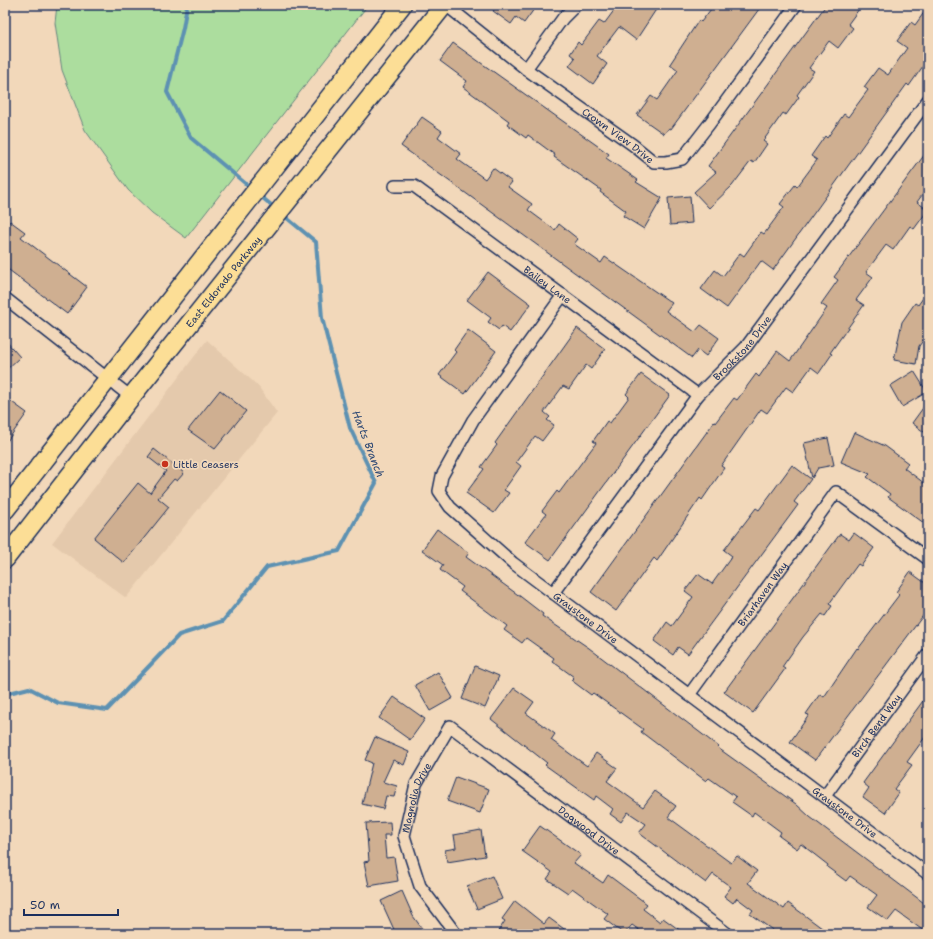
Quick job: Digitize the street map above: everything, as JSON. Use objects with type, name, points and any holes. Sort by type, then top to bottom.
[{"type":"main road","points":[[5,510],[402,5]]},
{"type":"main road","name":"East Eldorado Parkway","points":[[5,559],[131,397],[445,5]]},
{"type":"street","name":"Crown View Drive","points":[[445,5],[526,69],[633,145],[654,162],[666,162],[682,159],[796,5]]},
{"type":"street","points":[[526,69],[563,18],[576,5]]},
{"type":"street","name":"Brookstone Drive","points":[[553,593],[698,395],[746,347],[928,100]]},
{"type":"street","name":"Bailey Lane","points":[[395,186],[414,186],[698,395]]},
{"type":"street","name":"Graystone Drive","points":[[563,295],[473,420],[442,476],[439,491],[450,507],[513,563],[928,874]]},
{"type":"street","points":[[5,298],[131,397]]},
{"type":"street","name":"Briarhaven Way","points":[[689,695],[836,492],[928,559]]},
{"type":"street","name":"Birch Bend Way","points":[[824,796],[928,654]]},
{"type":"street","name":"Magnolia Drive","points":[[450,726],[416,784],[404,836],[420,886],[456,934]]},
{"type":"street","name":"Dogwood Drive","points":[[450,726],[728,934]]},
{"type":"shaded area","points":[[207,340],[258,386],[277,413],[126,598],[52,543]]},
{"type":"green space","points":[[57,5],[368,5],[186,238],[152,213],[128,190],[85,130],[62,70],[55,23]]},
{"type":"building","points":[[497,5],[537,5],[524,23],[516,17],[511,24],[493,11]]},
{"type":"building","points":[[618,5],[659,5],[636,40],[619,27],[597,56],[607,64],[593,84],[569,66],[575,58],[570,54],[578,42],[581,45],[599,21],[604,24]]},
{"type":"building","points":[[714,5],[762,5],[671,129],[669,128],[664,134],[637,115],[651,96],[657,100],[678,70],[670,64],[699,20],[701,22]]},
{"type":"building","points":[[826,5],[862,5],[848,24],[853,28],[838,48],[829,41],[809,68],[814,71],[797,95],[799,97],[786,115],[783,113],[763,141],[767,144],[754,163],[751,161],[732,186],[709,208],[694,192],[716,172],[708,166]]},
{"type":"building","points":[[928,7],[928,59],[909,86],[907,84],[773,270],[761,261],[727,308],[701,289],[715,270],[723,276],[740,253],[744,256],[761,232],[764,234],[784,207],[780,204],[795,185],[797,187],[817,160],[811,156],[825,136],[827,138],[844,114],[848,117],[868,90],[864,87],[878,68],[888,75],[907,48],[897,41],[911,22],[915,25]]},
{"type":"building","points":[[453,43],[609,154],[606,158],[638,180],[636,182],[662,198],[644,229],[623,216],[626,211],[600,192],[601,190],[554,157],[555,155],[528,135],[526,138],[507,124],[509,121],[463,87],[467,81],[440,61]]},
{"type":"building","points":[[422,117],[442,131],[438,137],[461,154],[457,159],[485,179],[493,168],[512,182],[508,187],[532,204],[528,210],[555,230],[559,224],[578,239],[574,244],[601,263],[605,257],[672,303],[666,311],[695,332],[701,325],[719,338],[706,356],[698,350],[692,358],[401,146]]},
{"type":"building","points":[[928,150],[928,187],[917,202],[928,210],[914,229],[910,226],[893,250],[886,245],[866,272],[873,277],[856,300],[864,305],[830,353],[832,354],[819,373],[811,367],[793,392],[786,387],[767,413],[761,409],[721,466],[724,468],[702,500],[700,498],[657,561],[654,558],[616,611],[591,592],[714,422],[715,423],[734,398],[737,400],[756,374],[759,377],[777,351],[790,361],[827,308],[821,304],[838,280],[834,277]]},
{"type":"building","points":[[690,196],[692,223],[670,225],[668,198]]},
{"type":"building","points":[[10,221],[25,232],[21,237],[87,287],[67,314],[5,267],[5,227]]},
{"type":"building","points":[[488,272],[531,304],[510,332],[502,326],[499,330],[488,322],[491,318],[467,300]]},
{"type":"building","points":[[928,291],[928,334],[919,346],[916,364],[894,360],[902,322],[915,303],[918,305]]},
{"type":"building","points":[[577,328],[605,349],[591,369],[586,365],[569,389],[563,386],[544,412],[550,417],[547,420],[554,425],[542,441],[535,436],[516,462],[521,466],[504,490],[509,493],[494,513],[466,493],[484,469],[481,467],[497,445],[495,443]]},
{"type":"building","points":[[468,330],[496,351],[465,394],[439,375],[456,352],[454,350]]},
{"type":"building","points":[[5,340],[20,357],[5,371]]},
{"type":"building","points":[[914,371],[927,392],[902,407],[890,386]]},
{"type":"building","points":[[641,374],[670,395],[550,560],[525,542],[546,514],[542,511],[557,491],[559,493],[596,443],[593,441],[607,421],[610,423],[629,397],[626,394]]},
{"type":"building","points":[[220,390],[246,411],[215,449],[188,430]]},
{"type":"building","points":[[5,397],[27,413],[5,444]]},
{"type":"building","points":[[928,401],[928,435],[912,423]]},
{"type":"building","points":[[854,432],[885,446],[908,463],[904,468],[928,486],[928,526],[888,497],[890,494],[867,477],[870,474],[841,462]]},
{"type":"building","points":[[828,438],[834,465],[818,468],[812,478],[804,443]]},
{"type":"building","points":[[154,449],[184,473],[177,481],[174,479],[158,498],[169,507],[124,563],[94,538],[138,483],[150,493],[166,471],[148,457]]},
{"type":"building","points":[[792,465],[811,479],[794,502],[798,505],[688,654],[678,647],[673,655],[654,641],[667,622],[672,626],[693,597],[685,591],[698,574],[712,584],[732,556],[724,550],[756,508],[759,510]]},
{"type":"building","points":[[437,529],[469,553],[466,557],[543,614],[542,616],[589,648],[719,747],[718,748],[796,804],[810,817],[928,906],[928,934],[896,911],[888,921],[868,907],[877,895],[850,876],[846,881],[827,867],[828,865],[801,844],[797,849],[779,836],[781,832],[754,812],[752,816],[732,802],[736,797],[709,778],[706,781],[641,732],[643,729],[593,693],[591,695],[571,680],[574,677],[552,661],[554,658],[526,638],[522,643],[504,630],[507,626],[460,591],[463,587],[440,570],[443,565],[422,550]]},
{"type":"building","points":[[854,533],[874,548],[861,566],[858,564],[829,604],[832,606],[825,616],[822,614],[803,637],[782,667],[785,669],[753,713],[724,692],[840,534],[849,540]]},
{"type":"building","points":[[910,572],[928,585],[928,609],[815,760],[790,742],[809,715],[806,714],[820,694],[824,697],[857,648],[858,649],[899,595],[896,592]]},
{"type":"building","points":[[475,666],[499,676],[485,708],[462,699]]},
{"type":"building","points":[[438,672],[453,698],[430,711],[415,685]]},
{"type":"building","points":[[514,688],[534,702],[526,713],[555,734],[551,740],[587,766],[596,753],[617,768],[607,781],[643,807],[655,791],[676,806],[668,817],[731,863],[737,856],[757,871],[748,883],[784,909],[788,903],[830,934],[778,934],[750,914],[753,910],[737,898],[733,903],[724,896],[731,887],[713,874],[706,883],[639,833],[646,824],[628,812],[621,822],[610,814],[613,809],[596,796],[594,800],[545,765],[547,763],[491,719]]},
{"type":"building","points":[[928,694],[928,733],[907,762],[912,765],[894,789],[899,793],[885,813],[863,797],[869,788],[863,783]]},
{"type":"building","points":[[394,697],[425,719],[410,740],[379,718]]},
{"type":"building","points":[[375,737],[409,752],[404,765],[393,760],[383,782],[397,786],[394,797],[386,796],[383,809],[362,804],[372,763],[365,760]]},
{"type":"building","points":[[456,777],[489,789],[480,813],[447,801]]},
{"type":"building","points":[[390,822],[391,835],[384,835],[386,858],[394,857],[398,881],[369,886],[364,862],[369,861],[366,823]]},
{"type":"building","points":[[540,826],[581,855],[574,863],[603,883],[608,875],[647,904],[643,909],[660,922],[663,918],[685,934],[645,934],[632,925],[624,934],[604,919],[608,914],[572,888],[568,893],[547,879],[552,872],[522,851]]},
{"type":"building","points":[[481,830],[485,856],[447,862],[445,850],[456,848],[454,835]]},
{"type":"building","points":[[492,876],[502,899],[477,909],[467,886]]},
{"type":"building","points":[[402,891],[413,916],[426,934],[396,934],[381,901]]},
{"type":"building","points":[[515,901],[544,924],[549,918],[571,934],[505,934],[499,930],[505,921],[502,919]]},
{"type":"waterway","name":"Harts Branch","points":[[187,5],[183,28],[167,92],[191,138],[252,189]]},
{"type":"waterway","name":"Harts Branch","points":[[259,195],[275,208]]},
{"type":"waterway","name":"Harts Branch","points":[[5,694],[29,688],[58,703],[107,710],[179,635],[223,621],[267,567],[339,551],[376,483],[350,428],[322,318],[316,242],[282,214]]},
{"type":"place","name":"Little Ceasers","points":[[165,464]]}]
